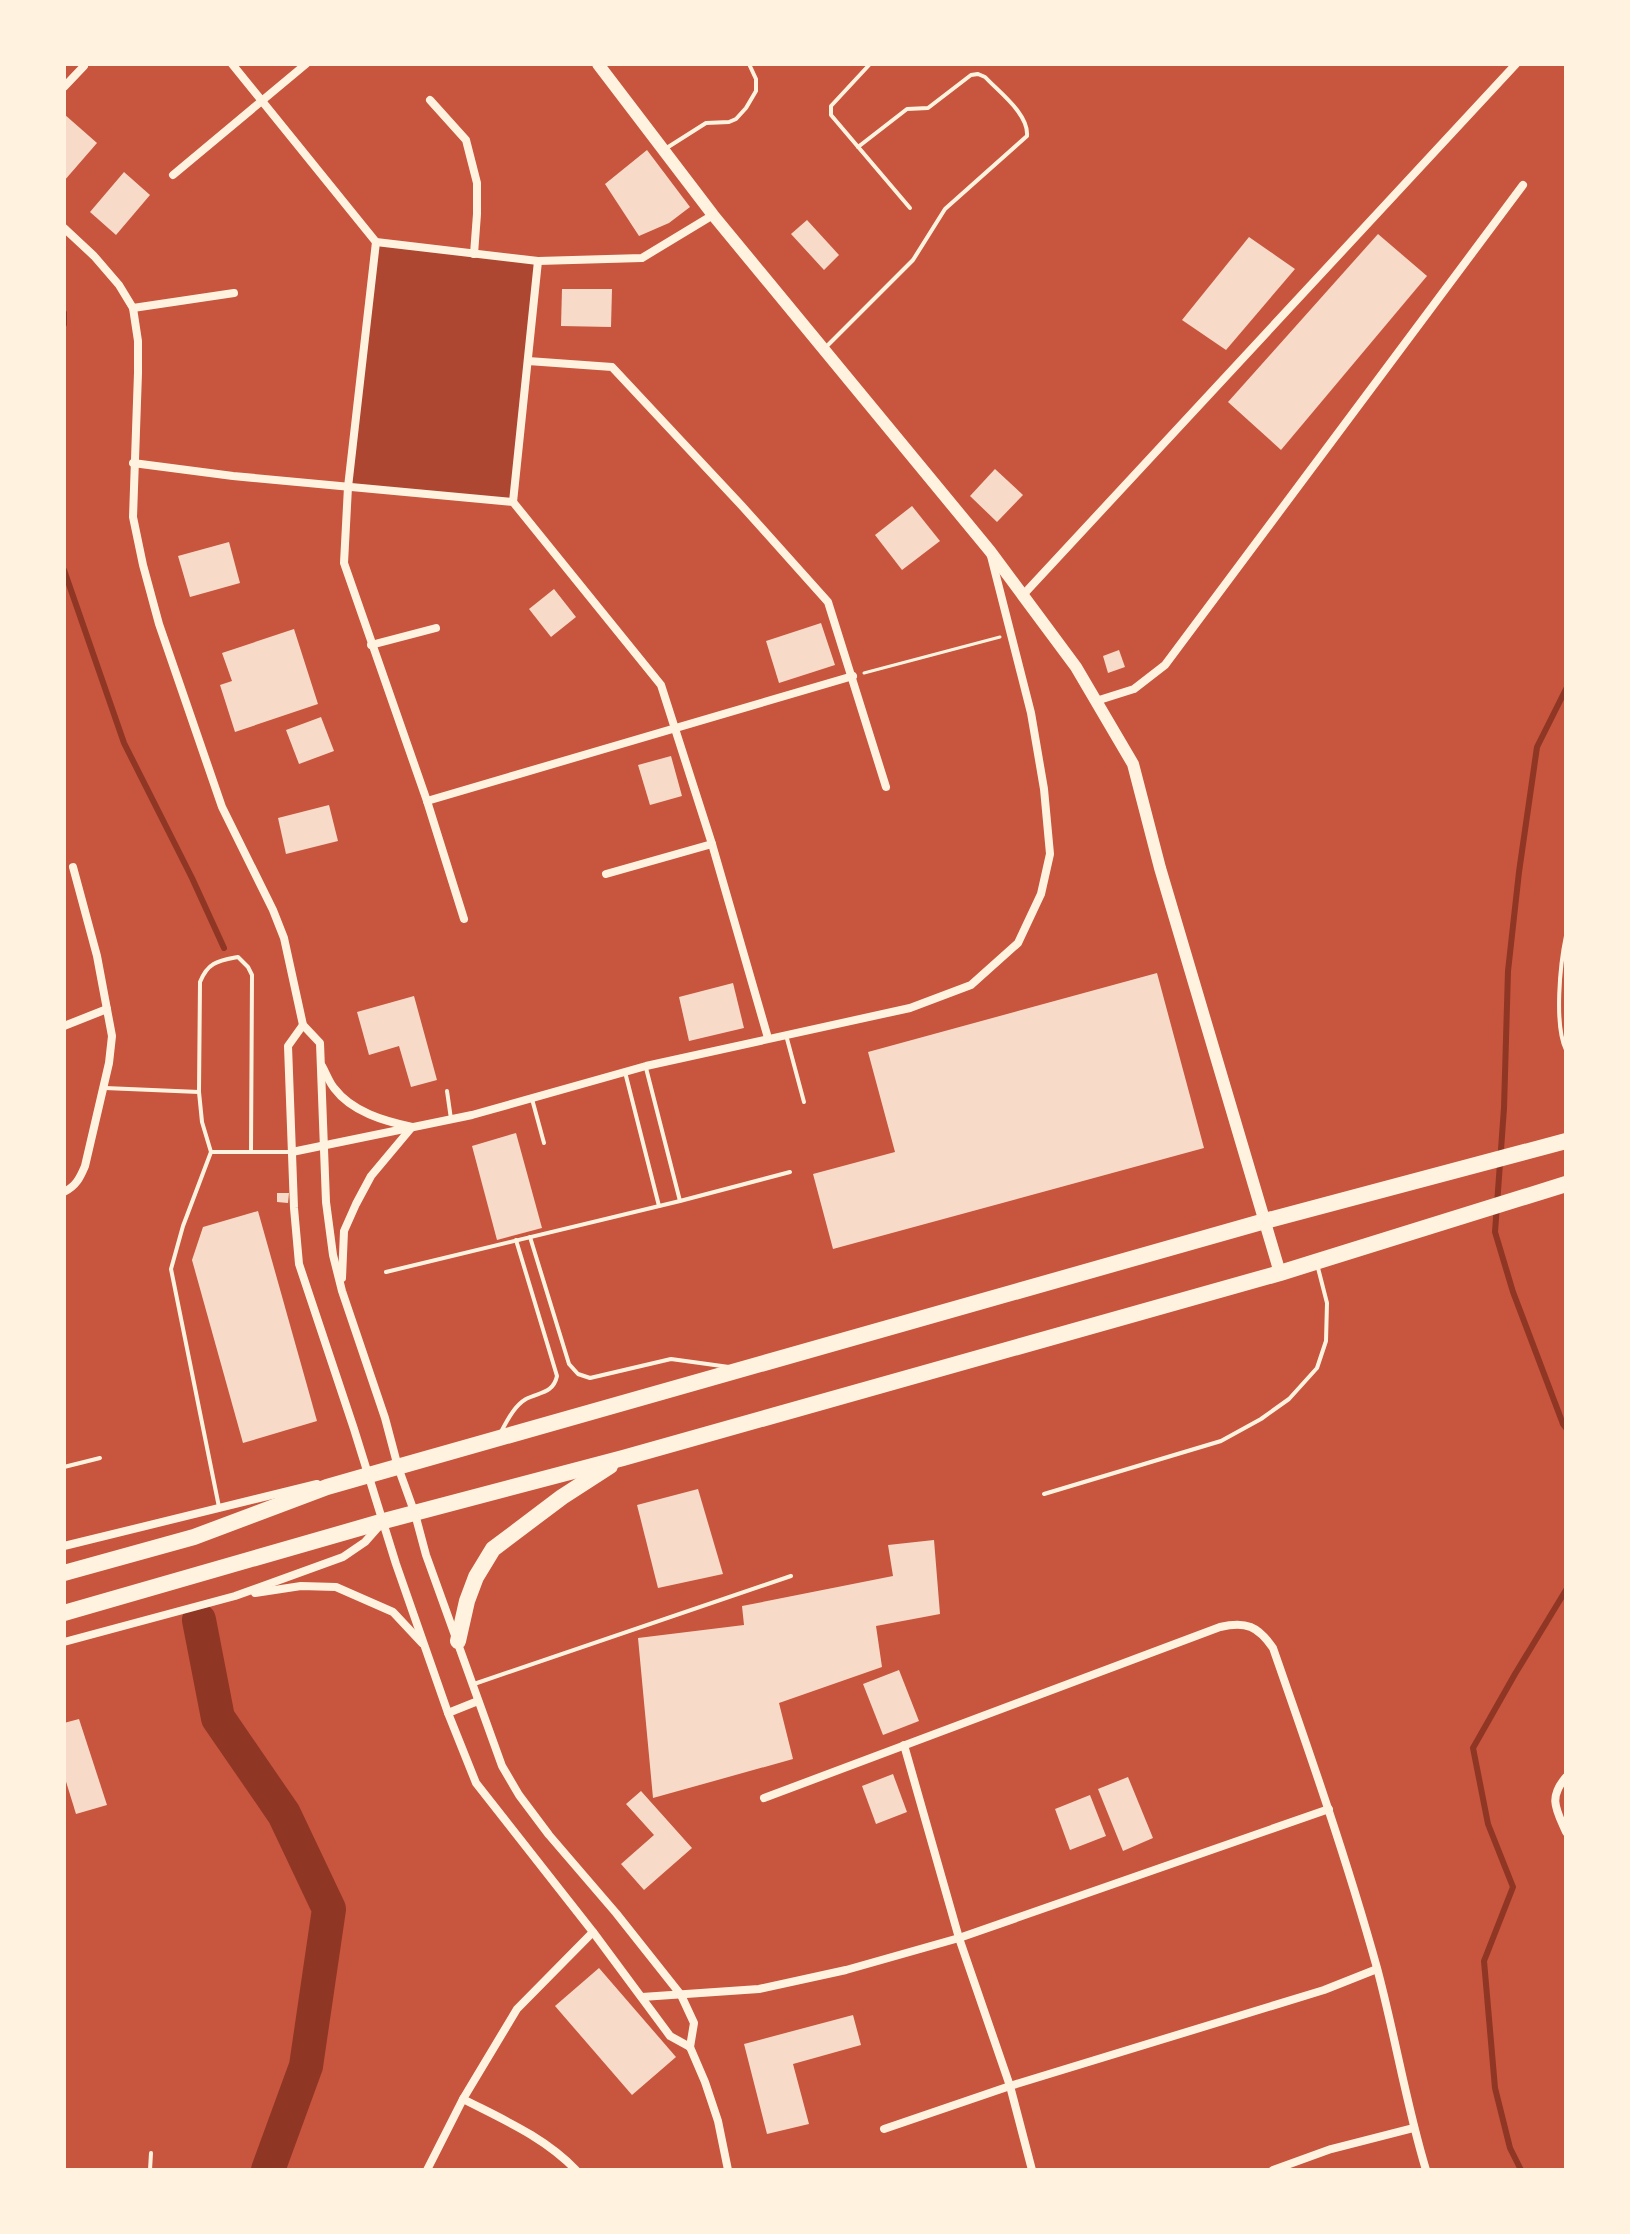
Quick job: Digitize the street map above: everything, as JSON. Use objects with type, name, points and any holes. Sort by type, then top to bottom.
[{"type":"highway","points":[[64,1573],[194,1537],[327,1487],[1265,1221],[1560,1143]]},
{"type":"highway","points":[[64,1613],[384,1521],[623,1458],[1280,1273],[1561,1186]]},
{"type":"highway","points":[[458,1641],[476,1577],[493,1549],[562,1497],[623,1458]]},
{"type":"main road","points":[[598,64],[713,215],[990,551],[1076,667],[1133,764],[1160,868],[1280,1273]]},
{"type":"street","points":[[232,64],[376,242],[538,261],[642,258],[713,215]]},
{"type":"street","points":[[173,175],[306,64]]},
{"type":"street","points":[[1023,595],[1516,64]]},
{"type":"street","points":[[64,87],[84,66]]},
{"type":"street","points":[[430,100],[466,140],[477,183],[474,254]]},
{"type":"street","points":[[1096,701],[1134,689],[1165,665],[1523,185]]},
{"type":"street","points":[[64,228],[111,275],[133,308],[138,357],[133,517],[143,565],[159,624],[222,807],[284,938],[303,1025],[320,1043],[326,1202],[333,1255],[426,1555],[502,1766],[549,1835],[681,1995],[694,2023],[690,2047],[718,2121],[728,2170]]},
{"type":"street","points":[[376,242],[348,487],[344,563],[427,801],[464,919]]},
{"type":"street","points":[[538,261],[513,502],[661,685],[712,844],[768,1038]]},
{"type":"street","points":[[133,308],[234,293]]},
{"type":"street","points":[[528,361],[612,367],[828,602],[886,787]]},
{"type":"street","points":[[133,463],[233,476],[513,502]]},
{"type":"street","points":[[292,1152],[451,1119],[646,1066],[910,1008],[971,985],[1018,943],[1041,894],[1050,854],[1044,789],[1031,713],[990,551]]},
{"type":"street","points":[[371,645],[436,628]]},
{"type":"street","points":[[427,801],[853,676]]},
{"type":"street","points":[[606,874],[712,844]]},
{"type":"street","points":[[64,1192],[80,1180],[85,1166],[109,1063],[112,1036],[97,956],[73,867]]},
{"type":"street","points":[[64,1026],[107,1009]]},
{"type":"street","points":[[303,1025],[288,1046],[299,1264],[396,1564],[448,1713],[476,1783],[670,2036],[690,2047]]},
{"type":"street","points":[[320,1063],[334,1088],[362,1112],[412,1127]]},
{"type":"street","points":[[342,1291],[344,1231],[371,1176],[412,1127]]},
{"type":"street","points":[[64,1546],[326,1481],[369,1475]]},
{"type":"street","points":[[64,1642],[235,1596],[343,1557],[365,1542],[384,1521]]},
{"type":"street","points":[[235,1596],[301,1586],[336,1587],[393,1612],[425,1646]]},
{"type":"street","points":[[764,1798],[1220,1627],[1236,1624],[1252,1627],[1273,1648],[1329,1809],[1377,1969],[1413,2128],[1426,2170]]},
{"type":"street","points":[[448,1713],[478,1701]]},
{"type":"street","points":[[904,1745],[959,1938],[1010,2086],[1032,2170]]},
{"type":"street","points":[[1566,1777],[1557,1788],[1554,1801],[1566,1832]]},
{"type":"street","points":[[642,1997],[759,1989],[846,1970],[959,1938],[1329,1809]]},
{"type":"street","points":[[427,2170],[463,2099],[517,2009],[593,1932]]},
{"type":"street","points":[[884,2129],[1010,2086],[1324,1990],[1377,1969]]},
{"type":"street","points":[[463,2099],[532,2134],[576,2170]]},
{"type":"street","points":[[1277,2169],[1331,2149],[1413,2128]]},
{"type":"lane","points":[[663,150],[706,123],[736,119],[756,91],[756,79],[749,64]]},
{"type":"lane","points":[[870,64],[831,106],[831,115],[910,208]]},
{"type":"lane","points":[[824,349],[913,260],[945,209],[1027,136],[1028,130],[1025,119],[985,77],[978,74],[971,75],[928,108],[907,109],[858,147]]},
{"type":"lane","points":[[1566,936],[1559,1034],[1566,1050]]},
{"type":"lane","points":[[219,1507],[171,1269],[183,1226],[211,1152],[202,1122],[199,1092],[200,982],[208,966],[215,961],[238,957],[252,975],[251,1152]]},
{"type":"lane","points":[[786,1034],[804,1102]]},
{"type":"lane","points":[[646,1066],[680,1201]]},
{"type":"lane","points":[[625,1072],[659,1206]]},
{"type":"lane","points":[[102,1088],[199,1092]]},
{"type":"lane","points":[[447,1091],[451,1119]]},
{"type":"lane","points":[[532,1099],[544,1143]]},
{"type":"lane","points":[[211,1152],[292,1152]]},
{"type":"lane","points":[[386,1272],[790,1172]]},
{"type":"lane","points":[[530,1237],[569,1364],[578,1374],[590,1378],[671,1359],[743,1369]]},
{"type":"lane","points":[[497,1439],[519,1405],[525,1399],[544,1393],[555,1383],[557,1376],[516,1240]]},
{"type":"lane","points":[[1044,1494],[1221,1441],[1289,1399],[1317,1368],[1326,1341],[1327,1303],[1317,1262]]},
{"type":"lane","points":[[64,1467],[100,1458]]},
{"type":"lane","points":[[472,1684],[791,1576]]},
{"type":"lane","points":[[150,2170],[151,2153]]},
{"type":"path","points":[[853,676],[1011,634]]},
{"type":"shaded area","points":[[376,242],[538,261],[513,502],[348,487]]},
{"type":"building","points":[[64,114],[97,143],[64,181]]},
{"type":"building","points":[[647,150],[690,207],[669,223],[639,236],[605,184]]},
{"type":"building","points":[[124,172],[150,195],[116,235],[90,212]]},
{"type":"building","points":[[807,220],[839,255],[824,270],[791,234]]},
{"type":"building","points":[[1378,234],[1427,276],[1281,450],[1228,402]]},
{"type":"building","points":[[1249,237],[1295,269],[1226,350],[1182,320]]},
{"type":"building","points":[[562,289],[612,289],[611,327],[561,326]]},
{"type":"building","points":[[995,469],[1023,495],[997,522],[970,496]]},
{"type":"building","points":[[912,506],[940,541],[902,570],[875,535]]},
{"type":"building","points":[[229,542],[240,583],[190,597],[178,556]]},
{"type":"building","points":[[554,589],[576,617],[551,637],[529,609]]},
{"type":"building","points":[[821,623],[835,665],[779,683],[766,641]]},
{"type":"building","points":[[294,629],[318,704],[235,732],[220,685],[232,681],[222,653]]},
{"type":"building","points":[[1119,650],[1125,667],[1108,673],[1103,656]]},
{"type":"building","points":[[321,717],[334,751],[299,764],[286,730]]},
{"type":"building","points":[[671,756],[682,796],[650,805],[638,765]]},
{"type":"building","points":[[329,805],[338,841],[286,854],[278,818]]},
{"type":"building","points":[[1157,973],[1204,1148],[833,1249],[813,1174],[895,1152],[868,1052]]},
{"type":"building","points":[[733,983],[744,1028],[689,1041],[679,997]]},
{"type":"building","points":[[414,996],[437,1080],[411,1087],[399,1046],[369,1055],[357,1012]]},
{"type":"building","points":[[516,1133],[542,1228],[497,1240],[472,1146]]},
{"type":"building","points":[[277,1193],[289,1193],[288,1203],[277,1202]]},
{"type":"building","points":[[258,1211],[317,1421],[243,1443],[192,1260],[203,1227]]},
{"type":"building","points":[[698,1489],[723,1574],[658,1588],[637,1505]]},
{"type":"building","points":[[934,1540],[940,1614],[876,1626],[882,1667],[779,1703],[793,1759],[653,1798],[638,1638],[744,1625],[742,1606],[893,1576],[888,1545]]},
{"type":"building","points":[[899,1670],[919,1721],[883,1735],[863,1684]]},
{"type":"building","points":[[79,1719],[107,1805],[76,1814],[64,1775],[64,1723]]},
{"type":"building","points":[[893,1774],[907,1812],[876,1824],[862,1786]]},
{"type":"building","points":[[1128,1777],[1153,1838],[1123,1851],[1098,1789]]},
{"type":"building","points":[[641,1791],[692,1848],[644,1890],[621,1864],[654,1835],[626,1804]]},
{"type":"building","points":[[1090,1795],[1106,1836],[1070,1850],[1055,1809]]},
{"type":"building","points":[[599,1968],[676,2057],[632,2095],[555,2006]]},
{"type":"building","points":[[853,2015],[861,2045],[793,2064],[809,2124],[767,2134],[744,2044]]},
{"type":"waterway","points":[[64,313],[64,324]]},
{"type":"waterway","points":[[64,570],[124,743],[224,948]]},
{"type":"waterway","points":[[1566,689],[1537,747],[1519,872],[1508,971],[1504,1108],[1495,1232],[1513,1292],[1566,1428]]},
{"type":"waterway","points":[[1521,2170],[1510,2148],[1495,2088],[1484,1961],[1513,1887],[1488,1824],[1473,1748],[1566,1590]]},
{"type":"waterway","points":[[199,1620],[218,1718],[284,1814],[329,1909],[306,2066],[268,2170]]}]
